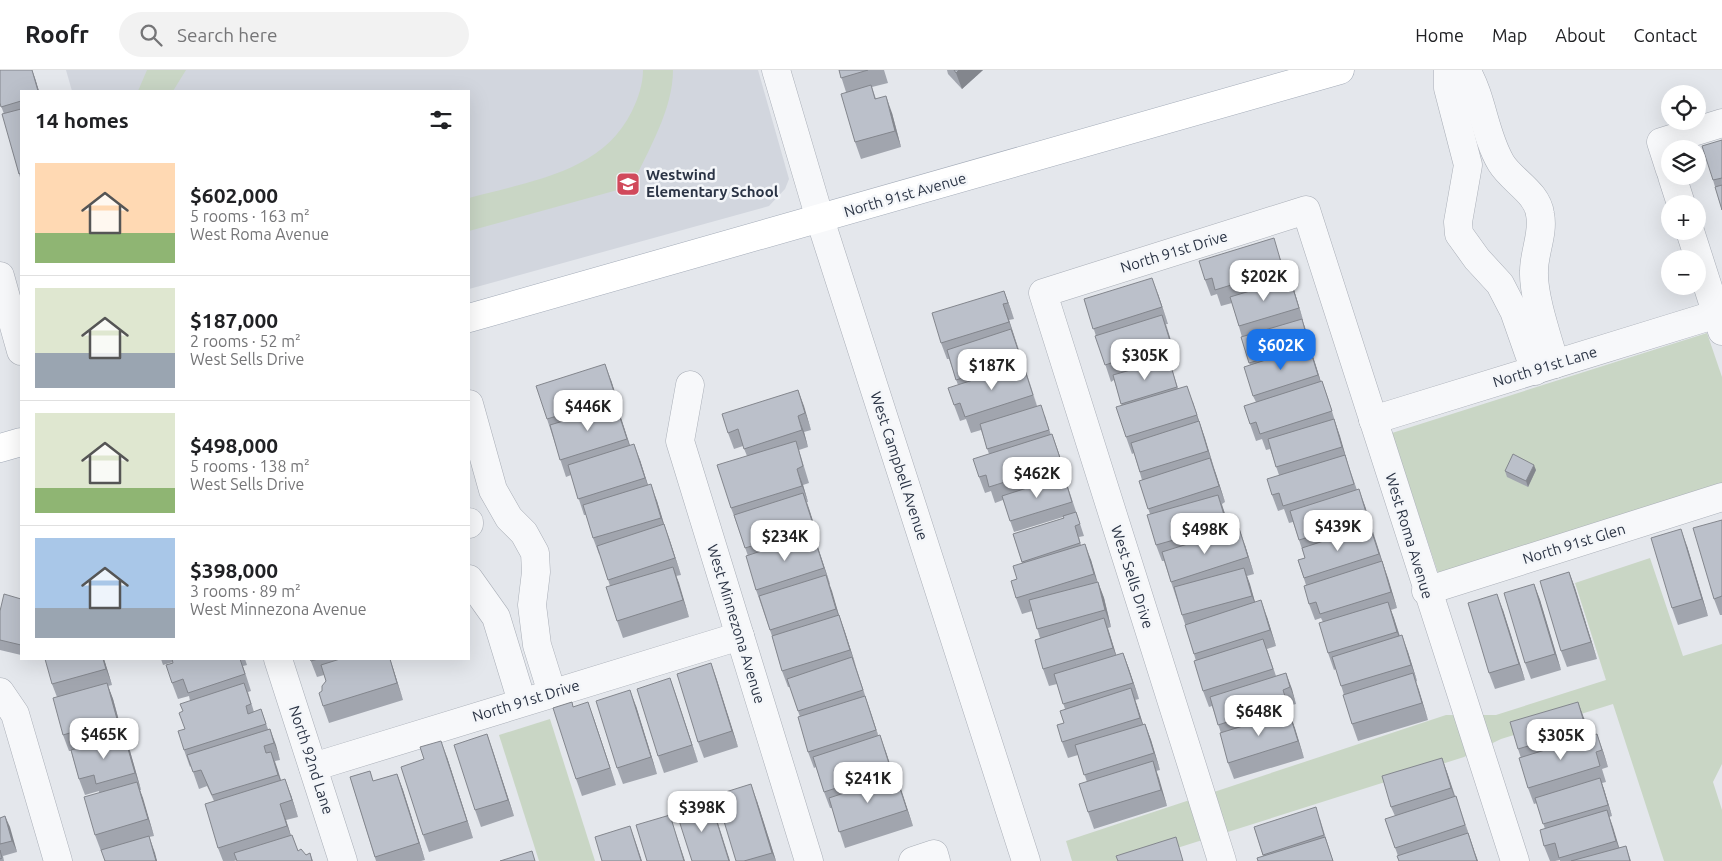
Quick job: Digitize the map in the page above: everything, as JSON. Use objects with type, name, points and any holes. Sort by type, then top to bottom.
[{"type":"main road","name":"North 91st Avenue","points":[[470,318],[1340,70]]},
{"type":"main road","points":[[0,448],[20,442]]},
{"type":"street","name":"West Campbell Avenue","points":[[776,70],[820,219],[1026,861]]},
{"type":"street","points":[[1448,70],[1448,88],[1468,165],[1458,222],[1459,234],[1477,259],[1500,284],[1545,367]]},
{"type":"street","points":[[1466,70],[1474,83],[1491,144],[1502,164],[1532,197],[1540,212],[1542,226],[1536,251],[1534,272],[1545,367]]},
{"type":"street","points":[[1667,140],[1722,123]]},
{"type":"street","name":"North 91st Drive","points":[[1043,293],[1306,210]]},
{"type":"street","name":"West Roma Avenue","points":[[1306,210],[1426,591],[1514,861]]},
{"type":"street","points":[[1693,240],[1719,323]]},
{"type":"street","points":[[1490,271],[1518,264],[1536,251]]},
{"type":"street","points":[[0,280],[20,348]]},
{"type":"street","name":"West Sells Drive","points":[[1043,293],[1222,861]]},
{"type":"street","name":"North 91st Lane","points":[[1373,420],[1545,367],[1719,323]]},
{"type":"street","name":"West Minnezona Avenue","points":[[690,385],[680,441],[809,861]]},
{"type":"street","points":[[470,408],[493,490],[509,518],[524,533],[535,552],[536,572],[532,605],[537,645],[552,694]]},
{"type":"street","name":"North 91st Glen","points":[[1426,591],[1722,497]]},
{"type":"street","points":[[470,580],[496,617],[522,702]]},
{"type":"street","points":[[496,617],[532,605]]},
{"type":"street","name":"North 91st Drive","points":[[313,767],[740,636]]},
{"type":"street","name":"North 92nd Lane","points":[[278,660],[343,861]]},
{"type":"street","points":[[1,692],[15,714],[58,861]]},
{"type":"shaded area","name":"Westwind Elementary School","points":[[66,70],[758,70],[789,179],[785,189],[769,206],[470,289],[470,90],[72,90]]},
{"type":"green space","points":[[147,70],[186,70],[174,90],[138,90]]},
{"type":"green space","points":[[643,70],[673,70],[669,100],[664,115],[632,186],[470,231],[470,198],[539,179],[583,161],[602,148],[619,132],[632,111],[642,81]]},
{"type":"green space","points":[[1707,333],[1722,377],[1722,483],[1439,576],[1392,433]]},
{"type":"green space","points":[[1650,558],[1683,656],[1722,644],[1722,764],[1713,782],[1722,810],[1722,861],[1664,861],[1613,704],[1501,739],[1464,757],[1136,861],[1072,861],[1066,841],[1446,715],[1496,715],[1606,680],[1575,583]]},
{"type":"green space","points":[[550,719],[595,861],[539,861],[499,735]]},
{"type":"building","points":[[0,70],[32,70],[38,90],[20,90],[20,101],[1,107]]},
{"type":"building","points":[[839,70],[868,70],[841,78]]},
{"type":"building","points":[[871,85],[875,99],[886,96],[895,131],[855,142],[841,94]]},
{"type":"building","points":[[20,109],[19,174],[2,114]]},
{"type":"building","points":[[1722,140],[1722,178],[1713,180],[1706,158],[1706,145]]},
{"type":"building","points":[[1722,185],[1722,210],[1715,187]]},
{"type":"building","points":[[1274,238],[1283,269],[1215,290],[1212,278],[1205,280],[1199,261]]},
{"type":"building","points":[[1152,278],[1162,307],[1093,329],[1084,299]]},
{"type":"building","points":[[1290,279],[1299,308],[1239,326],[1230,297]]},
{"type":"building","points":[[1004,291],[1008,303],[1003,304],[1009,322],[941,343],[932,313]]},
{"type":"building","points":[[1162,315],[1171,344],[1105,365],[1095,336]]},
{"type":"building","points":[[1302,319],[1309,345],[1249,363],[1241,337]]},
{"type":"building","points":[[1011,329],[1021,359],[956,380],[947,350]]},
{"type":"building","points":[[1309,346],[1318,375],[1253,396],[1244,367]]},
{"type":"building","points":[[1169,359],[1177,387],[1121,404],[1113,375]]},
{"type":"building","points":[[605,364],[616,398],[547,419],[536,386]]},
{"type":"building","points":[[1023,364],[1033,395],[965,417],[960,403],[954,405],[948,388]]},
{"type":"building","points":[[1322,381],[1332,411],[1260,434],[1256,422],[1250,424],[1244,406]]},
{"type":"building","points":[[1187,386],[1197,415],[1126,437],[1116,407]]},
{"type":"building","points":[[798,390],[805,413],[798,416],[802,430],[744,449],[738,429],[728,433],[722,414]]},
{"type":"building","points":[[616,405],[627,439],[560,460],[550,425]]},
{"type":"building","points":[[1041,405],[1049,430],[987,449],[980,424]]},
{"type":"building","points":[[1334,419],[1342,447],[1276,467],[1268,439]]},
{"type":"building","points":[[1199,421],[1208,451],[1140,472],[1131,443]]},
{"type":"building","points":[[1052,434],[1062,464],[989,487],[986,475],[979,477],[973,459]]},
{"type":"building","points":[[796,441],[803,466],[797,469],[802,486],[731,508],[717,465]]},
{"type":"building","points":[[634,444],[645,478],[578,499],[568,465]]},
{"type":"building","points":[[1513,454],[1534,465],[1526,481],[1505,471]]},
{"type":"building","points":[[1345,455],[1354,484],[1283,506],[1279,493],[1272,495],[1267,479]]},
{"type":"building","points":[[1210,458],[1219,486],[1148,509],[1139,481]]},
{"type":"building","points":[[1064,476],[1072,502],[1010,521],[1002,496]]},
{"type":"building","points":[[651,484],[661,518],[593,538],[583,505]]},
{"type":"building","points":[[1359,489],[1368,519],[1299,540],[1290,511]]},
{"type":"building","points":[[803,493],[814,527],[745,548],[734,515]]},
{"type":"building","points":[[1218,495],[1227,525],[1156,545],[1147,515]]},
{"type":"building","points":[[1076,512],[1080,524],[1075,526],[1080,543],[1022,562],[1013,534],[1064,518],[1063,516]]},
{"type":"building","points":[[1722,520],[1722,596],[1714,599],[1693,528]]},
{"type":"building","points":[[664,524],[675,558],[608,580],[597,546]]},
{"type":"building","points":[[1370,526],[1379,554],[1304,578],[1298,560],[1305,558],[1302,548]]},
{"type":"building","points":[[1239,528],[1248,557],[1171,582],[1162,552]]},
{"type":"building","points":[[1681,529],[1702,599],[1672,608],[1651,538]]},
{"type":"building","points":[[813,534],[824,568],[756,590],[746,556]]},
{"type":"building","points":[[1085,544],[1094,574],[1016,598],[1011,581],[1017,579],[1013,566]]},
{"type":"building","points":[[1382,561],[1391,592],[1320,614],[1316,602],[1309,604],[1304,586]]},
{"type":"building","points":[[673,567],[683,600],[617,621],[606,587]]},
{"type":"building","points":[[1244,568],[1252,596],[1182,615],[1174,587]]},
{"type":"building","points":[[1569,572],[1591,642],[1561,651],[1540,581]]},
{"type":"building","points":[[826,575],[836,609],[770,630],[759,596]]},
{"type":"building","points":[[1098,582],[1105,610],[1037,629],[1029,600]]},
{"type":"building","points":[[1534,584],[1555,654],[1525,663],[1504,593]]},
{"type":"building","points":[[4,594],[20,599],[20,645],[0,640],[0,611]]},
{"type":"building","points":[[1497,594],[1519,664],[1489,673],[1468,603]]},
{"type":"building","points":[[1261,600],[1270,630],[1194,654],[1185,625]]},
{"type":"building","points":[[1388,602],[1397,632],[1328,653],[1319,623]]},
{"type":"building","points":[[839,615],[850,650],[782,671],[772,636]]},
{"type":"building","points":[[1104,618],[1113,648],[1043,669],[1035,640]]},
{"type":"building","points":[[1402,635],[1411,665],[1341,686],[1332,657]]},
{"type":"building","points":[[1263,639],[1273,669],[1203,691],[1194,661]]},
{"type":"building","points":[[1123,653],[1133,683],[1063,704],[1054,674]]},
{"type":"building","points":[[852,657],[863,690],[798,711],[787,679]]},
{"type":"building","points":[[45,660],[103,660],[106,669],[52,684]]},
{"type":"building","points":[[172,660],[240,660],[245,674],[188,693],[183,679],[172,683],[166,665],[173,663]]},
{"type":"building","points":[[337,660],[390,660],[397,683],[323,706],[319,693],[322,691],[322,686],[326,681],[321,665]]},
{"type":"building","points":[[711,663],[732,731],[698,742],[677,674]]},
{"type":"building","points":[[1286,673],[1290,687],[1283,690],[1287,703],[1218,725],[1210,697]]},
{"type":"building","points":[[1413,673],[1422,703],[1352,724],[1343,695]]},
{"type":"building","points":[[670,678],[692,745],[658,756],[637,689]]},
{"type":"building","points":[[107,683],[117,719],[63,735],[53,698]]},
{"type":"building","points":[[244,683],[251,704],[246,706],[248,714],[261,709],[266,724],[184,750],[178,731],[185,729],[179,713],[183,711],[180,704]]},
{"type":"building","points":[[1131,688],[1140,718],[1062,742],[1057,725],[1064,723],[1060,711]]},
{"type":"building","points":[[630,690],[651,757],[617,768],[596,701]]},
{"type":"building","points":[[865,696],[876,730],[808,752],[798,717]]},
{"type":"building","points":[[572,702],[573,707],[588,702],[610,768],[576,779],[553,708]]},
{"type":"building","points":[[1578,702],[1586,729],[1518,749],[1510,722]]},
{"type":"building","points":[[1289,712],[1298,741],[1228,763],[1220,733]]},
{"type":"building","points":[[1145,724],[1154,753],[1084,775],[1075,745]]},
{"type":"building","points":[[270,729],[274,743],[264,746],[266,753],[271,752],[278,775],[212,795],[201,770],[193,772],[187,755]]},
{"type":"building","points":[[487,734],[508,800],[475,810],[454,745]]},
{"type":"building","points":[[1597,734],[1602,750],[1596,752],[1600,766],[1528,788],[1519,758]]},
{"type":"building","points":[[124,735],[135,773],[96,784],[94,775],[79,779],[71,750]]},
{"type":"building","points":[[880,735],[891,770],[824,792],[813,757]]},
{"type":"building","points":[[441,741],[467,821],[423,835],[401,767],[424,759],[420,747]]},
{"type":"building","points":[[1442,758],[1451,788],[1391,807],[1382,776]]},
{"type":"building","points":[[1153,761],[1161,790],[1088,812],[1079,784]]},
{"type":"building","points":[[370,771],[373,781],[397,774],[419,843],[375,857],[350,777]]},
{"type":"building","points":[[896,776],[907,810],[839,832],[829,798]]},
{"type":"building","points":[[1600,778],[1608,805],[1543,824],[1535,798]]},
{"type":"building","points":[[285,779],[292,800],[280,804],[287,826],[218,848],[205,804]]},
{"type":"building","points":[[137,782],[148,819],[95,835],[84,797]]},
{"type":"building","points":[[751,784],[772,853],[744,861],[736,861],[716,795]]},
{"type":"building","points":[[1456,796],[1465,825],[1395,848],[1385,819]]},
{"type":"building","points":[[710,800],[729,861],[692,861],[676,811]]},
{"type":"building","points":[[1316,807],[1324,835],[1263,855],[1254,827]]},
{"type":"building","points":[[1607,810],[1616,841],[1559,858],[1555,843],[1544,846],[1540,830]]},
{"type":"building","points":[[670,815],[684,861],[647,861],[636,825]]},
{"type":"building","points":[[5,816],[12,841],[0,844],[0,818]]},
{"type":"building","points":[[630,826],[641,861],[602,861],[595,837]]},
{"type":"building","points":[[1468,833],[1477,861],[1399,861],[1397,856]]},
{"type":"building","points":[[292,835],[298,851],[301,849],[306,855],[310,853],[312,861],[237,861],[234,853]]},
{"type":"building","points":[[149,836],[156,861],[105,861],[101,850]]},
{"type":"building","points":[[1176,837],[1183,861],[1118,861],[1116,856]]},
{"type":"building","points":[[1325,837],[1333,861],[1258,861],[1257,858]]},
{"type":"building","points":[[1626,846],[1630,861],[1571,861]]},
{"type":"building","points":[[532,851],[535,861],[500,861]]},
{"type":"place","name":"Westwind Elementary School","points":[[628,184]]}]
